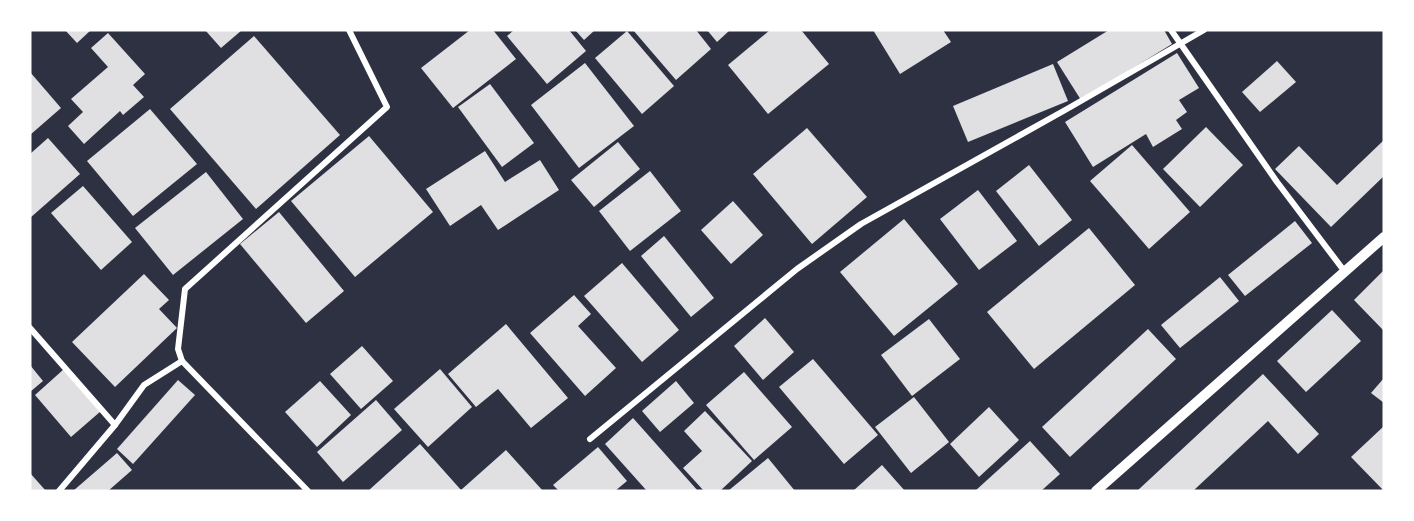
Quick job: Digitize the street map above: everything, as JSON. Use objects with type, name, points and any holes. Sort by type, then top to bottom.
[{"type":"street","points":[[308,491],[182,361],[178,349],[185,289],[387,107],[349,30]]},
{"type":"street","points":[[1172,30],[1271,173],[1345,272]]},
{"type":"street","points":[[590,439],[796,269],[861,224],[1204,30]]},
{"type":"street","points":[[1096,491],[1384,237]]},
{"type":"street","points":[[30,328],[115,425]]},
{"type":"street","points":[[59,491],[115,425],[144,385],[182,361]]},
{"type":"building","points":[[65,30],[91,30],[77,43]]},
{"type":"building","points":[[205,30],[242,30],[221,48]]},
{"type":"building","points":[[470,30],[493,30],[516,59],[453,108],[421,68]]},
{"type":"building","points":[[514,30],[569,30],[586,51],[547,84],[507,36]]},
{"type":"building","points":[[575,30],[595,30],[584,40]]},
{"type":"building","points":[[633,30],[696,30],[711,49],[676,80]]},
{"type":"building","points":[[707,30],[730,30],[717,42]]},
{"type":"building","points":[[770,30],[801,30],[829,64],[768,114],[728,65]]},
{"type":"building","points":[[873,30],[943,30],[951,42],[900,74]]},
{"type":"building","points":[[1109,30],[1164,30],[1172,44],[1081,100],[1057,62]]},
{"type":"building","points":[[627,31],[674,86],[642,114],[595,58]]},
{"type":"building","points":[[108,33],[145,74],[133,85],[144,97],[123,115],[120,111],[84,144],[68,126],[83,112],[71,99],[108,67],[91,48]]},
{"type":"building","points":[[254,36],[340,135],[256,209],[170,109]]},
{"type":"building","points":[[1177,53],[1199,88],[1179,100],[1187,112],[1176,120],[1182,129],[1153,147],[1146,134],[1093,167],[1065,122]]},
{"type":"building","points":[[1277,61],[1296,82],[1260,112],[1242,92]]},
{"type":"building","points":[[585,63],[634,126],[579,168],[531,105]]},
{"type":"building","points":[[1053,64],[1068,101],[968,142],[953,106]]},
{"type":"building","points":[[30,72],[61,108],[30,135]]},
{"type":"building","points":[[490,84],[534,143],[502,167],[458,107]]},
{"type":"building","points":[[150,109],[197,164],[133,216],[87,161]]},
{"type":"building","points":[[1206,127],[1243,165],[1200,207],[1163,169]]},
{"type":"building","points":[[807,128],[867,197],[812,244],[753,174]]},
{"type":"building","points":[[369,136],[433,212],[355,277],[291,201]]},
{"type":"building","points":[[48,138],[80,174],[30,218],[30,154]]},
{"type":"building","points":[[1384,140],[1384,176],[1331,227],[1275,169],[1299,146],[1337,185]]},
{"type":"building","points":[[618,142],[640,169],[594,207],[571,180]]},
{"type":"building","points":[[1132,145],[1190,212],[1149,249],[1090,181]]},
{"type":"building","points":[[485,151],[505,182],[540,160],[559,190],[498,230],[481,205],[450,226],[426,189]]},
{"type":"building","points":[[1029,165],[1072,220],[1039,246],[996,191]]},
{"type":"building","points":[[650,171],[681,211],[630,251],[599,211]]},
{"type":"building","points":[[206,172],[243,219],[173,275],[135,228]]},
{"type":"building","points":[[83,186],[132,242],[101,270],[51,213]]},
{"type":"building","points":[[978,190],[1017,241],[979,270],[940,219]]},
{"type":"building","points":[[733,201],[763,235],[731,264],[701,230]]},
{"type":"building","points":[[279,212],[344,291],[306,323],[240,244]]},
{"type":"building","points":[[904,219],[958,284],[894,336],[840,272]]},
{"type":"building","points":[[1295,221],[1312,243],[1245,296],[1228,275]]},
{"type":"building","points":[[1089,228],[1135,285],[1034,369],[987,312]]},
{"type":"building","points":[[664,236],[714,298],[691,317],[641,256]]},
{"type":"building","points":[[622,263],[679,330],[642,362],[584,296]]},
{"type":"building","points":[[1384,270],[1384,331],[1354,300]]},
{"type":"building","points":[[144,274],[169,300],[159,309],[177,328],[115,387],[72,342]]},
{"type":"building","points":[[1220,277],[1239,301],[1180,348],[1161,325]]},
{"type":"building","points":[[574,295],[591,314],[578,326],[616,368],[585,396],[530,333]]},
{"type":"building","points":[[1332,310],[1361,341],[1306,392],[1277,361]]},
{"type":"building","points":[[765,318],[794,352],[763,380],[734,346]]},
{"type":"building","points":[[929,319],[960,359],[912,396],[881,355]]},
{"type":"building","points":[[506,324],[568,398],[531,428],[498,389],[476,407],[448,374]]},
{"type":"building","points":[[1148,329],[1176,359],[1070,457],[1042,427]]},
{"type":"building","points":[[362,346],[393,381],[361,409],[330,374]]},
{"type":"building","points":[[813,359],[878,435],[844,464],[779,387]]},
{"type":"building","points":[[30,365],[43,381],[30,392]]},
{"type":"building","points":[[64,369],[101,411],[71,437],[35,395]]},
{"type":"building","points":[[440,369],[472,407],[428,447],[394,409]]},
{"type":"building","points":[[744,372],[792,427],[754,460],[706,405]]},
{"type":"building","points":[[1263,374],[1319,434],[1298,454],[1268,421],[1193,491],[1137,491]]},
{"type":"building","points":[[1384,378],[1384,403],[1371,393]]},
{"type":"building","points":[[178,380],[195,395],[133,464],[117,449]]},
{"type":"building","points":[[320,381],[351,415],[317,447],[285,412]]},
{"type":"building","points":[[676,381],[694,403],[660,432],[642,411]]},
{"type":"building","points":[[914,397],[949,442],[911,473],[875,427]]},
{"type":"building","points":[[376,400],[402,430],[343,482],[317,452]]},
{"type":"building","points":[[989,407],[1019,440],[979,477],[950,444]]},
{"type":"building","points":[[705,411],[752,461],[720,491],[704,491],[683,468],[702,451],[684,431]]},
{"type":"building","points":[[633,418],[698,491],[647,491],[605,444]]},
{"type":"building","points":[[1384,426],[1384,491],[1351,457]]},
{"type":"building","points":[[1030,441],[1060,474],[1041,491],[975,491]]},
{"type":"building","points":[[420,444],[461,490],[506,450],[543,491],[368,491]]},
{"type":"building","points":[[598,447],[627,481],[615,491],[559,491],[553,485]]},
{"type":"building","points":[[117,453],[132,470],[108,491],[73,491]]},
{"type":"building","points":[[768,458],[795,491],[728,491]]},
{"type":"building","points":[[882,465],[905,491],[853,491]]},
{"type":"building","points":[[30,473],[46,491],[30,491]]}]
